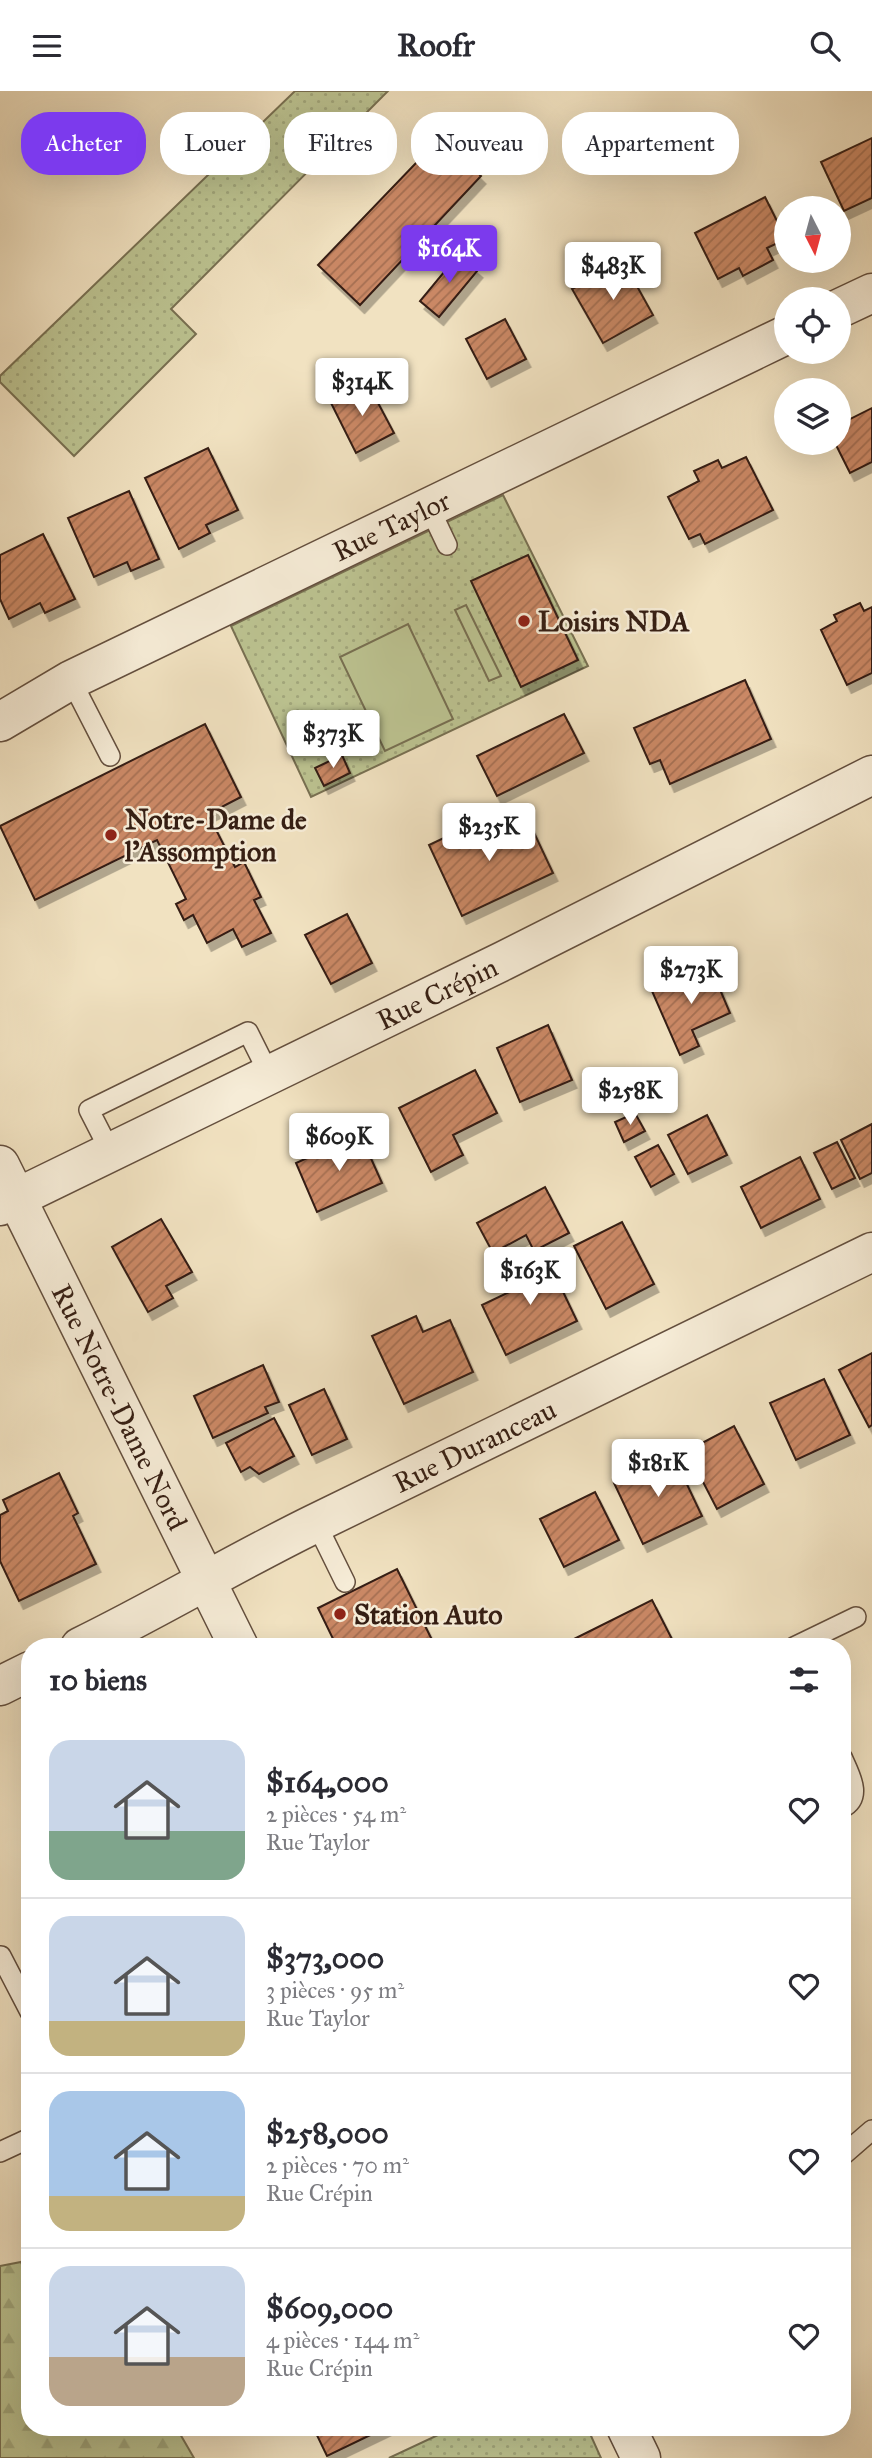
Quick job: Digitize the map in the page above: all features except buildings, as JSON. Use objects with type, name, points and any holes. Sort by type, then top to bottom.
[{"type":"street","points":[[851,303],[872,293]]},
{"type":"street","name":"Rue Taylor","points":[[0,722],[71,680],[774,340]]},
{"type":"street","name":"Rue Crépin","points":[[5,1189],[110,1151],[872,775]]},
{"type":"street","name":"Rue Notre-Dame Nord","points":[[5,1189],[234,1638]]},
{"type":"street","name":"Rue Duranceau","points":[[98,1638],[158,1609],[205,1580],[316,1523],[872,1252]]},
{"type":"street","points":[[0,1686],[21,1676]]},
{"type":"street","points":[[630,2436],[641,2458]]},
{"type":"lane","points":[[429,507],[447,545]]},
{"type":"lane","points":[[71,680],[110,756]]},
{"type":"lane","points":[[316,1523],[345,1582]]},
{"type":"lane","points":[[813,1638],[856,1617]]},
{"type":"lane","points":[[851,1779],[855,1789],[851,1798]]},
{"type":"lane","points":[[1,1956],[21,1995]]},
{"type":"lane","points":[[851,2148],[872,2130]]},
{"type":"lane","points":[[0,2152],[21,2142]]},
{"type":"green space","points":[[295,91],[388,91],[367,112],[284,112],[284,175],[304,175],[171,309],[196,334],[74,456],[0,382],[0,376],[208,175],[270,175],[270,115]]},
{"type":"green space","points":[[503,495],[588,666],[311,797],[231,626]]},
{"type":"green space","points":[[466,605],[501,676],[489,681],[455,610]]},
{"type":"green space","points":[[408,624],[453,719],[385,751],[340,657]]},
{"type":"green space","points":[[21,2262],[21,2436],[181,2436],[194,2458],[0,2458],[0,2266]]},
{"type":"green space","points":[[436,2436],[591,2436],[601,2458],[389,2458]]},
{"type":"place","name":"Loisirs NDA","points":[[524,621]]},
{"type":"place","name":"Notre-Dame de l'Assomption","points":[[111,835]]},
{"type":"place","name":"Station Auto","points":[[340,1614]]}]
